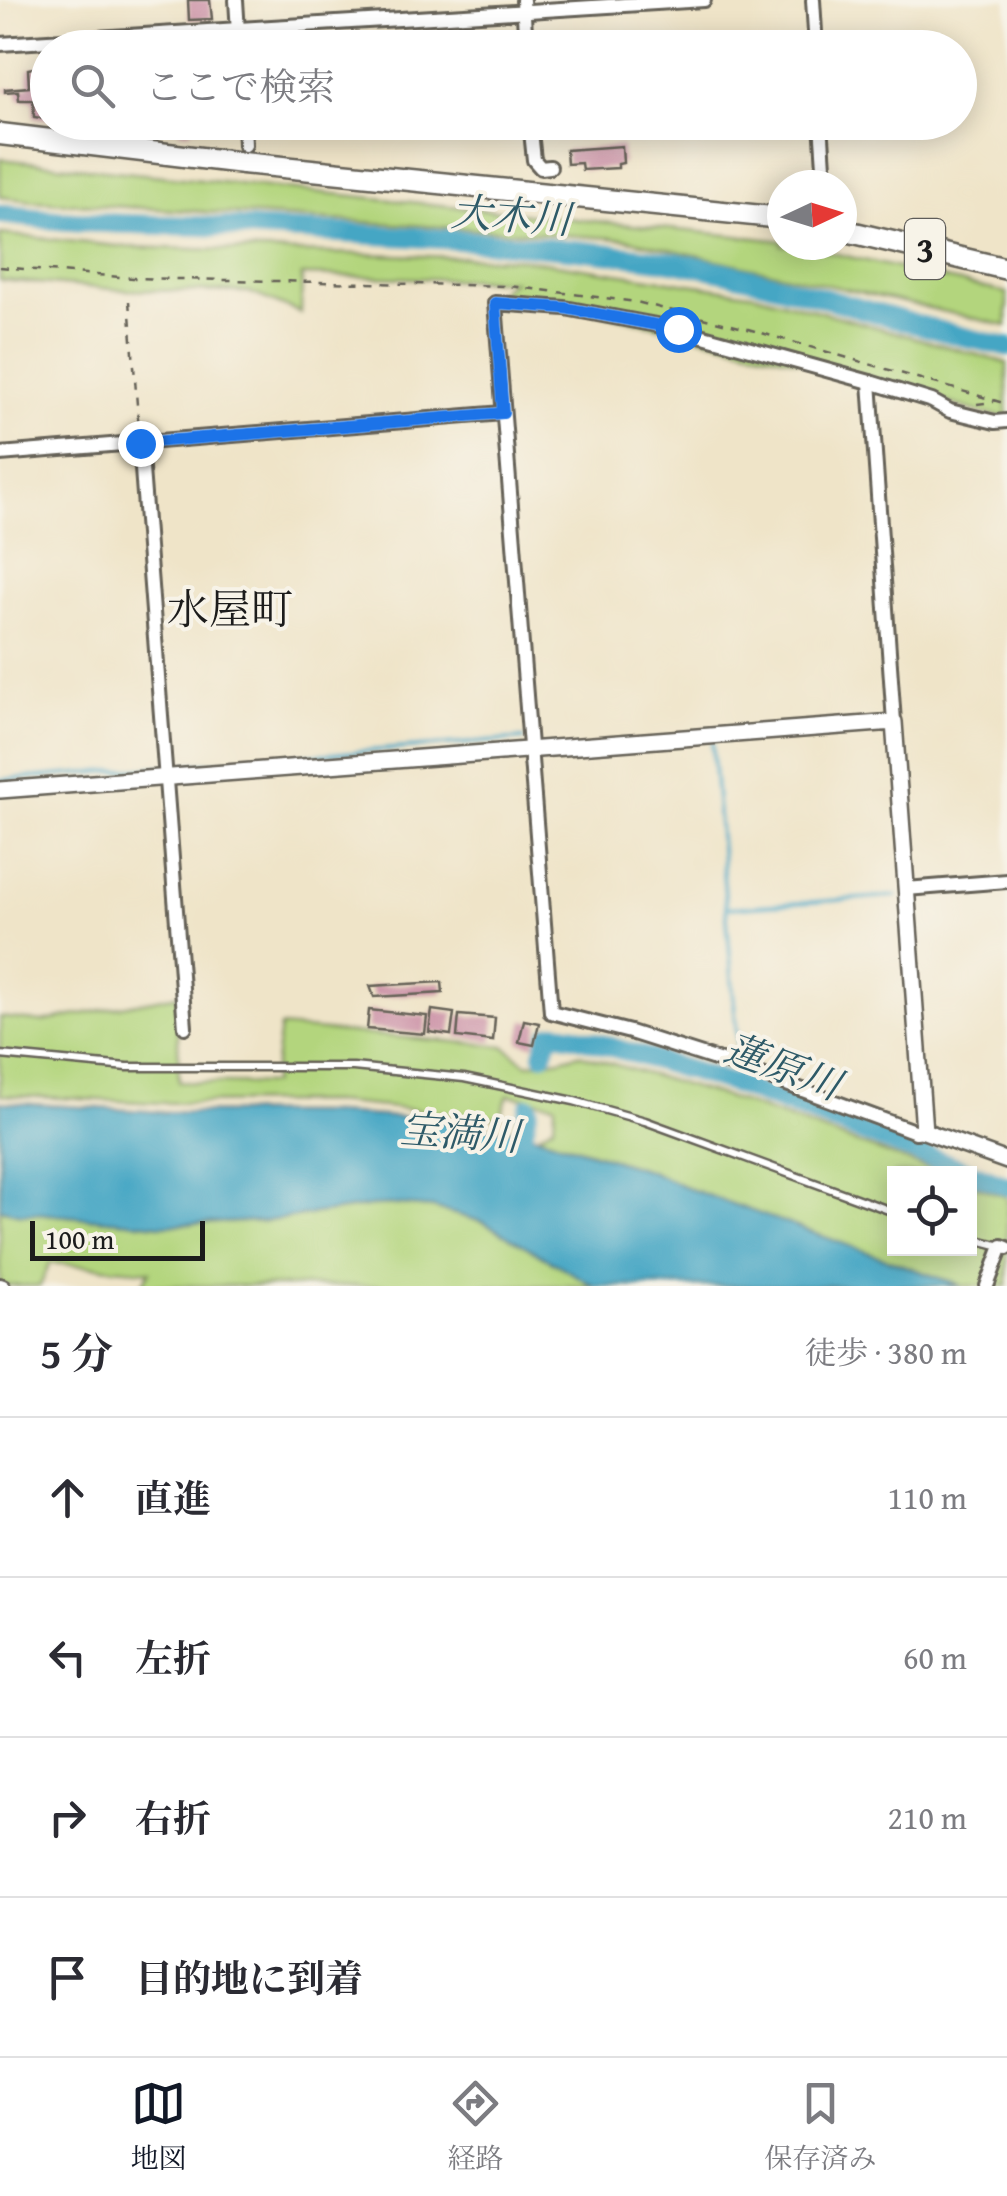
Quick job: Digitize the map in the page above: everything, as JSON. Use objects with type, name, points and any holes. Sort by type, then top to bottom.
[{"type":"highway","points":[[0,134],[30,138]]},
{"type":"highway","points":[[50,140],[767,216]]},
{"type":"highway","name":"3","points":[[857,234],[1007,269]]},
{"type":"street","points":[[236,0],[238,29]]},
{"type":"street","points":[[222,30],[524,6],[704,0]]},
{"type":"street","points":[[813,0],[815,30]]},
{"type":"street","points":[[0,44],[30,42]]},
{"type":"street","points":[[245,140],[245,145]]},
{"type":"street","points":[[532,140],[534,160],[541,168],[550,167]]},
{"type":"street","points":[[822,140],[824,170]]},
{"type":"street","points":[[1007,422],[950,410],[870,382],[678,329],[565,308],[495,303],[550,1012],[706,1056],[1007,1161]]},
{"type":"street","points":[[870,382],[924,1131]]},
{"type":"street","points":[[0,454],[503,413]]},
{"type":"street","points":[[140,443],[185,1026]]},
{"type":"street","points":[[0,790],[894,722]]},
{"type":"street","points":[[906,889],[1007,881]]},
{"type":"street","points":[[987,1286],[1002,1251]]},
{"type":"lane","points":[[0,1054],[127,1067],[353,1067],[464,1078],[574,1101],[645,1121],[887,1209]]},
{"type":"lane","points":[[977,1241],[1002,1251]]},
{"type":"path","points":[[129,301],[140,443]]},
{"type":"green space","points":[[0,159],[767,239],[767,260],[857,259],[1007,293],[1007,326],[625,239],[0,197]]},
{"type":"green space","points":[[0,234],[126,247],[523,259],[756,294],[1007,363],[1007,417],[985,414],[873,379],[570,305],[491,298],[513,281],[302,275],[301,313],[249,292],[124,290],[0,280]]},
{"type":"green space","points":[[177,995],[179,1082],[272,1084],[280,1027],[504,1046],[527,1064],[579,1054],[736,1100],[921,1166],[887,1166],[887,1256],[977,1256],[977,1186],[1007,1197],[1007,1286],[962,1286],[690,1189],[650,1171],[538,1135],[554,1125],[555,1104],[508,1095],[500,1118],[333,1102],[159,1103],[0,1095],[0,1017],[42,1022]]},
{"type":"green space","points":[[398,1205],[433,1208],[483,1222],[595,1286],[141,1286],[150,1271],[50,1263],[40,1286],[0,1286],[0,1209],[161,1225],[267,1221]]},
{"type":"water","name":"宝満川","points":[[0,1102],[163,1112],[335,1113],[517,1129],[650,1171],[690,1189],[962,1286],[595,1286],[483,1222],[433,1208],[398,1205],[267,1221],[161,1225],[21,1214],[0,1209]]},
{"type":"building","points":[[188,0],[210,0],[212,19],[189,20]]},
{"type":"building","points":[[28,69],[30,100],[19,100],[18,91],[5,92],[29,87]]},
{"type":"building","points":[[622,146],[623,163],[618,168],[582,170],[581,163],[567,164],[566,150]]},
{"type":"building","points":[[442,982],[443,993],[374,997],[370,986]]},
{"type":"building","points":[[369,1010],[427,1016],[425,1034],[367,1029]]},
{"type":"building","points":[[432,1010],[454,1013],[451,1035],[429,1032]]},
{"type":"building","points":[[459,1015],[495,1018],[493,1041],[457,1037]]},
{"type":"building","points":[[524,1020],[539,1023],[534,1045],[519,1042]]},
{"type":"waterway","name":"大木川","points":[[0,214],[448,239],[653,259],[743,276],[1007,347]]},
{"type":"waterway","points":[[172,766],[523,739]]},
{"type":"waterway","points":[[712,742],[739,1061]]},
{"type":"waterway","points":[[0,780],[160,767]]},
{"type":"waterway","points":[[727,908],[896,896]]},
{"type":"waterway","name":"蓮原川","points":[[543,1033],[549,1035]]},
{"type":"waterway","name":"蓮原川","points":[[543,1054],[549,1035],[575,1036],[734,1084],[1007,1186]]},
{"type":"waterway","points":[[734,1084],[738,1074]]},
{"type":"waterway","name":"蓮原川","points":[[518,1156],[529,1107]]},
{"type":"district","name":"水屋町","points":[[230,608]]},
{"type":"route","points":[[140,443],[503,413],[495,303],[565,308],[678,329]]}]
